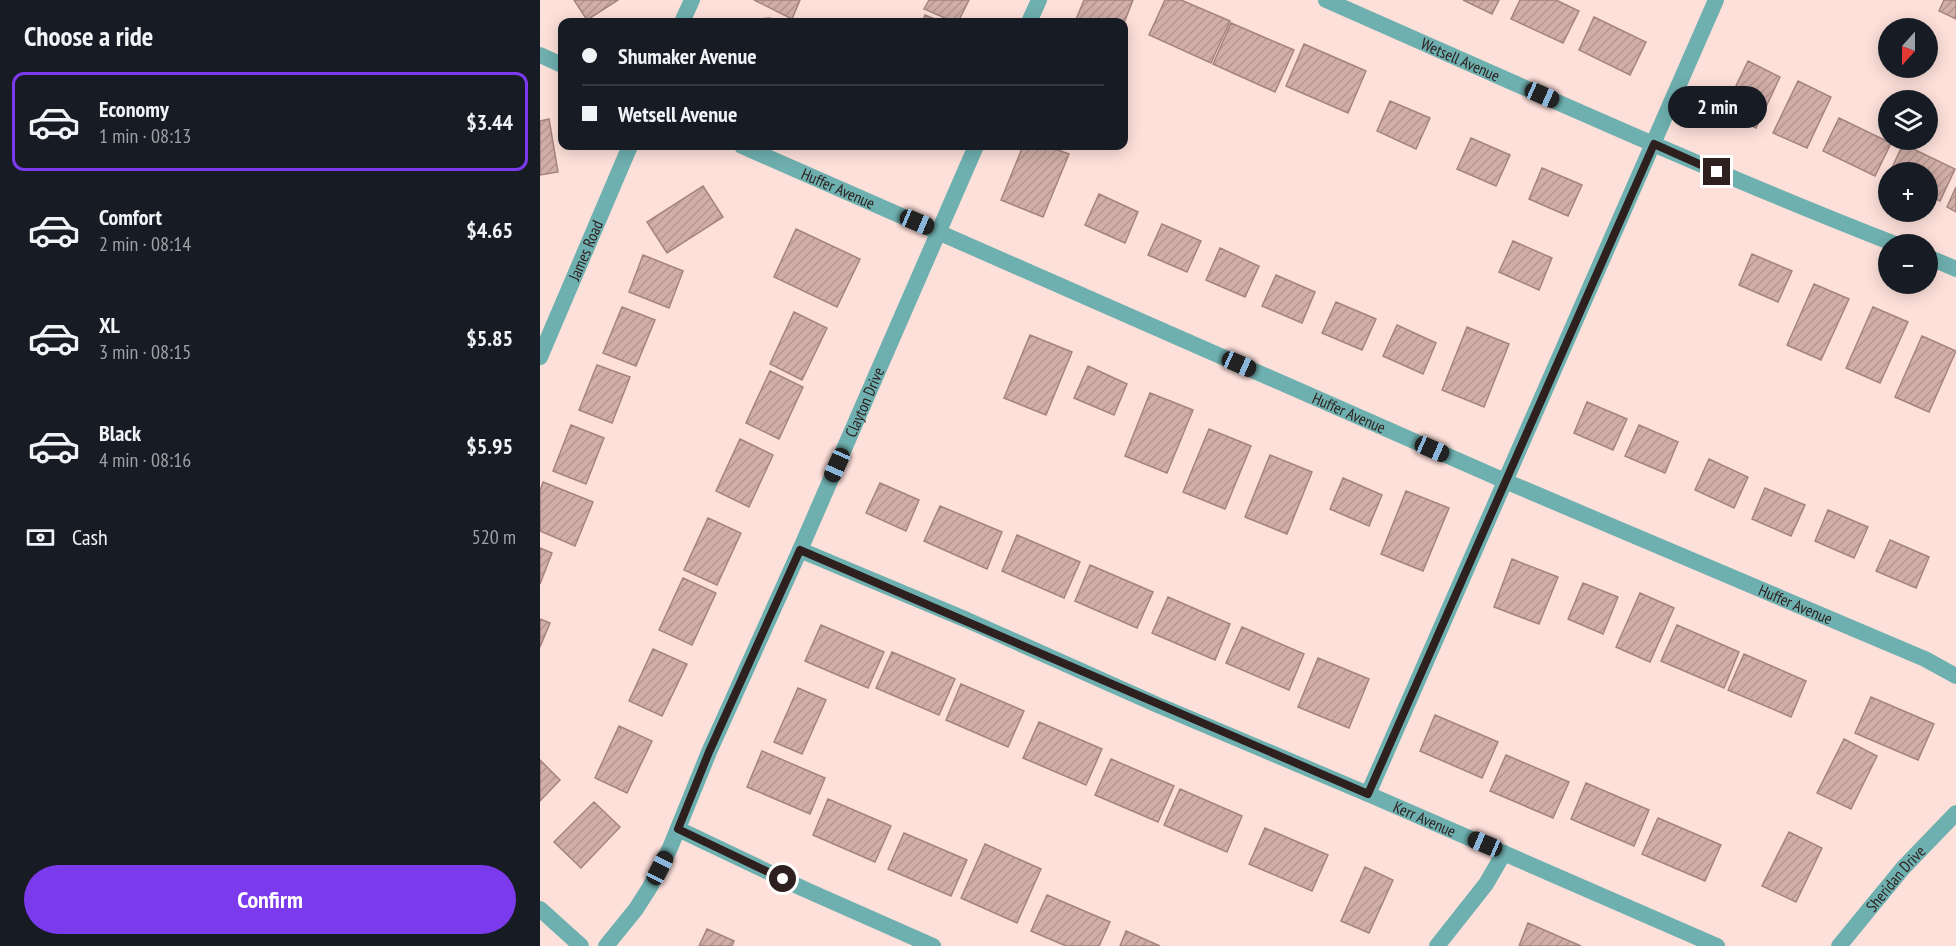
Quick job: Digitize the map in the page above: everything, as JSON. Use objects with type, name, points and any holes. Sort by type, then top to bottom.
[{"type":"street","points":[[684,18],[693,0]]},
{"type":"street","points":[[1031,18],[1039,0]]},
{"type":"street","name":"Wetsell Avenue","points":[[1326,0],[1809,211],[1878,238]]},
{"type":"street","points":[[1368,794],[1716,0]]},
{"type":"street","points":[[540,55],[558,63]]},
{"type":"street","name":"James Road","points":[[540,357],[628,150]]},
{"type":"street","name":"Huffer Avenue","points":[[751,150],[1505,481],[1925,659],[1956,676]]},
{"type":"street","name":"Clayton Drive","points":[[606,946],[636,909],[650,887],[678,829],[709,752],[800,550],[974,150]]},
{"type":"street","points":[[1938,261],[1956,269]]},
{"type":"street","name":"Kerr Avenue","points":[[800,550],[967,620],[1153,703],[1717,946]]},
{"type":"street","name":"Sheridan Drive","points":[[1839,946],[1904,868],[1956,813]]},
{"type":"street","points":[[678,829],[804,889],[933,946]]},
{"type":"street","points":[[1437,946],[1486,884],[1504,853]]},
{"type":"street","points":[[540,909],[581,946]]},
{"type":"building","points":[[574,0],[618,0],[590,18],[586,18]]},
{"type":"building","points":[[754,0],[800,0],[792,18]]},
{"type":"building","points":[[929,0],[969,0],[960,18],[945,18],[924,9]]},
{"type":"building","points":[[1084,0],[1133,0],[1126,18],[1077,18]]},
{"type":"building","points":[[1165,0],[1181,0],[1230,21],[1211,63],[1149,35]]},
{"type":"building","points":[[1463,0],[1499,0],[1492,14]]},
{"type":"building","points":[[1520,0],[1556,0],[1579,11],[1563,43],[1511,19]]},
{"type":"building","points":[[1944,0],[1956,0],[1956,19],[1939,11]]},
{"type":"building","points":[[1594,17],[1646,42],[1630,75],[1579,50]]},
{"type":"building","points":[[1231,23],[1294,50],[1275,92],[1213,64]]},
{"type":"building","points":[[1304,44],[1366,71],[1348,113],[1286,86]]},
{"type":"building","points":[[1748,61],[1780,77],[1756,128],[1723,113]]},
{"type":"building","points":[[1798,81],[1831,97],[1807,148],[1773,133]]},
{"type":"building","points":[[1390,101],[1430,118],[1416,149],[1377,131]]},
{"type":"building","points":[[1839,118],[1878,137],[1878,150],[1888,150],[1882,162],[1878,162],[1875,176],[1823,151]]},
{"type":"building","points":[[549,119],[558,172],[540,175],[540,121]]},
{"type":"building","points":[[1471,138],[1510,155],[1496,186],[1457,169]]},
{"type":"building","points":[[1021,150],[1058,150],[1069,154],[1043,217],[1001,200]]},
{"type":"building","points":[[1900,150],[1915,150],[1955,169],[1940,201],[1938,200],[1938,162],[1895,162]]},
{"type":"building","points":[[1542,168],[1582,185],[1568,216],[1529,199]]},
{"type":"building","points":[[703,186],[723,217],[667,253],[647,222]]},
{"type":"building","points":[[1956,187],[1956,212],[1947,207]]},
{"type":"building","points":[[1099,194],[1138,212],[1125,243],[1085,225]]},
{"type":"building","points":[[1162,224],[1201,241],[1187,272],[1148,255]]},
{"type":"building","points":[[796,229],[860,259],[837,307],[774,277]]},
{"type":"building","points":[[1513,241],[1552,258],[1539,290],[1499,272]]},
{"type":"building","points":[[1220,248],[1259,266],[1245,297],[1206,280]]},
{"type":"building","points":[[1752,254],[1792,271],[1778,302],[1739,285]]},
{"type":"building","points":[[643,255],[683,271],[669,308],[629,292]]},
{"type":"building","points":[[1276,275],[1315,292],[1302,323],[1262,306]]},
{"type":"building","points":[[1814,284],[1849,299],[1821,360],[1787,345]]},
{"type":"building","points":[[1336,302],[1376,319],[1362,350],[1322,333]]},
{"type":"building","points":[[622,307],[655,320],[636,366],[603,353]]},
{"type":"building","points":[[1873,307],[1908,322],[1880,383],[1846,368]]},
{"type":"building","points":[[794,312],[827,328],[802,380],[770,364]]},
{"type":"building","points":[[1397,325],[1436,343],[1423,374],[1383,356]]},
{"type":"building","points":[[1467,327],[1509,344],[1484,407],[1442,390]]},
{"type":"building","points":[[1030,335],[1072,352],[1046,415],[1004,398]]},
{"type":"building","points":[[1922,336],[1956,351],[1929,412],[1895,397]]},
{"type":"building","points":[[597,365],[630,377],[612,423],[579,410]]},
{"type":"building","points":[[1088,366],[1127,384],[1114,415],[1074,398]]},
{"type":"building","points":[[770,371],[803,387],[779,439],[746,423]]},
{"type":"building","points":[[1150,393],[1193,410],[1167,473],[1125,456]]},
{"type":"building","points":[[1587,402],[1627,419],[1613,450],[1574,433]]},
{"type":"building","points":[[571,425],[604,438],[586,484],[553,471]]},
{"type":"building","points":[[1639,425],[1678,442],[1665,473],[1625,456]]},
{"type":"building","points":[[1209,429],[1251,446],[1225,509],[1183,492]]},
{"type":"building","points":[[740,439],[773,455],[749,507],[716,491]]},
{"type":"building","points":[[1270,455],[1312,472],[1287,534],[1245,517]]},
{"type":"building","points":[[1709,459],[1748,477],[1734,508],[1695,490]]},
{"type":"building","points":[[1343,478],[1382,495],[1369,526],[1330,509]]},
{"type":"building","points":[[543,482],[593,502],[575,546],[540,531],[540,491]]},
{"type":"building","points":[[880,483],[919,500],[906,531],[866,513]]},
{"type":"building","points":[[1765,488],[1805,505],[1791,536],[1752,519]]},
{"type":"building","points":[[1406,491],[1449,508],[1423,571],[1381,554]]},
{"type":"building","points":[[940,506],[1002,532],[987,569],[924,541]]},
{"type":"building","points":[[1828,510],[1868,527],[1854,558],[1815,541]]},
{"type":"building","points":[[708,518],[741,533],[717,585],[684,570]]},
{"type":"building","points":[[1017,535],[1080,562],[1064,598],[1002,571]]},
{"type":"building","points":[[1890,540],[1929,557],[1916,588],[1876,571]]},
{"type":"building","points":[[540,548],[552,553],[540,584]]},
{"type":"building","points":[[1512,559],[1558,577],[1539,624],[1494,607]]},
{"type":"building","points":[[1090,565],[1153,592],[1137,628],[1075,601]]},
{"type":"building","points":[[683,578],[716,593],[692,645],[659,630]]},
{"type":"building","points":[[1583,583],[1618,597],[1603,634],[1568,619]]},
{"type":"building","points":[[1640,593],[1674,608],[1650,662],[1616,647]]},
{"type":"building","points":[[1168,597],[1230,624],[1215,660],[1152,633]]},
{"type":"building","points":[[540,619],[550,623],[540,647]]},
{"type":"building","points":[[821,625],[884,652],[868,688],[805,661]]},
{"type":"building","points":[[1677,625],[1739,652],[1724,688],[1661,661]]},
{"type":"building","points":[[1242,627],[1304,654],[1289,690],[1226,663]]},
{"type":"building","points":[[653,649],[687,664],[662,716],[629,701]]},
{"type":"building","points":[[892,652],[955,679],[939,715],[876,688]]},
{"type":"building","points":[[1744,654],[1806,681],[1791,717],[1728,690]]},
{"type":"building","points":[[1318,658],[1369,679],[1349,728],[1298,707]]},
{"type":"building","points":[[961,684],[1024,711],[1008,747],[946,720]]},
{"type":"building","points":[[798,688],[826,700],[802,754],[774,742]]},
{"type":"building","points":[[1871,697],[1934,724],[1918,760],[1855,733]]},
{"type":"building","points":[[1435,715],[1498,742],[1482,778],[1420,751]]},
{"type":"building","points":[[1039,722],[1102,749],[1086,785],[1023,758]]},
{"type":"building","points":[[619,726],[652,741],[627,793],[595,778]]},
{"type":"building","points":[[1844,739],[1877,756],[1851,809],[1817,793]]},
{"type":"building","points":[[762,751],[825,778],[810,814],[747,787]]},
{"type":"building","points":[[1506,755],[1569,782],[1553,818],[1490,791]]},
{"type":"building","points":[[1111,759],[1174,786],[1158,822],[1095,795]]},
{"type":"building","points":[[540,760],[560,780],[540,801]]},
{"type":"building","points":[[1586,783],[1649,810],[1634,846],[1571,819]]},
{"type":"building","points":[[1180,789],[1242,816],[1227,852],[1164,825]]},
{"type":"building","points":[[828,799],[891,826],[875,862],[813,835]]},
{"type":"building","points":[[594,802],[620,827],[581,868],[554,842]]},
{"type":"building","points":[[1658,818],[1721,845],[1705,881],[1642,854]]},
{"type":"building","points":[[1265,828],[1328,855],[1312,891],[1249,864]]},
{"type":"building","points":[[1789,832],[1822,848],[1796,902],[1762,886]]},
{"type":"building","points":[[904,833],[967,860],[951,896],[888,869]]},
{"type":"building","points":[[985,844],[1041,869],[1017,923],[961,898]]},
{"type":"building","points":[[1365,867],[1393,880],[1369,933],[1341,921]]},
{"type":"building","points":[[1047,895],[1110,922],[1099,946],[1066,946],[1031,931]]},
{"type":"building","points":[[1528,923],[1581,946],[1519,946]]},
{"type":"building","points":[[707,929],[734,941],[732,946],[699,946]]},
{"type":"building","points":[[1126,931],[1160,946],[1120,946]]},
{"type":"route","points":[[783,879],[678,829],[709,752],[800,550],[1368,794],[1654,144],[1717,172]]}]
